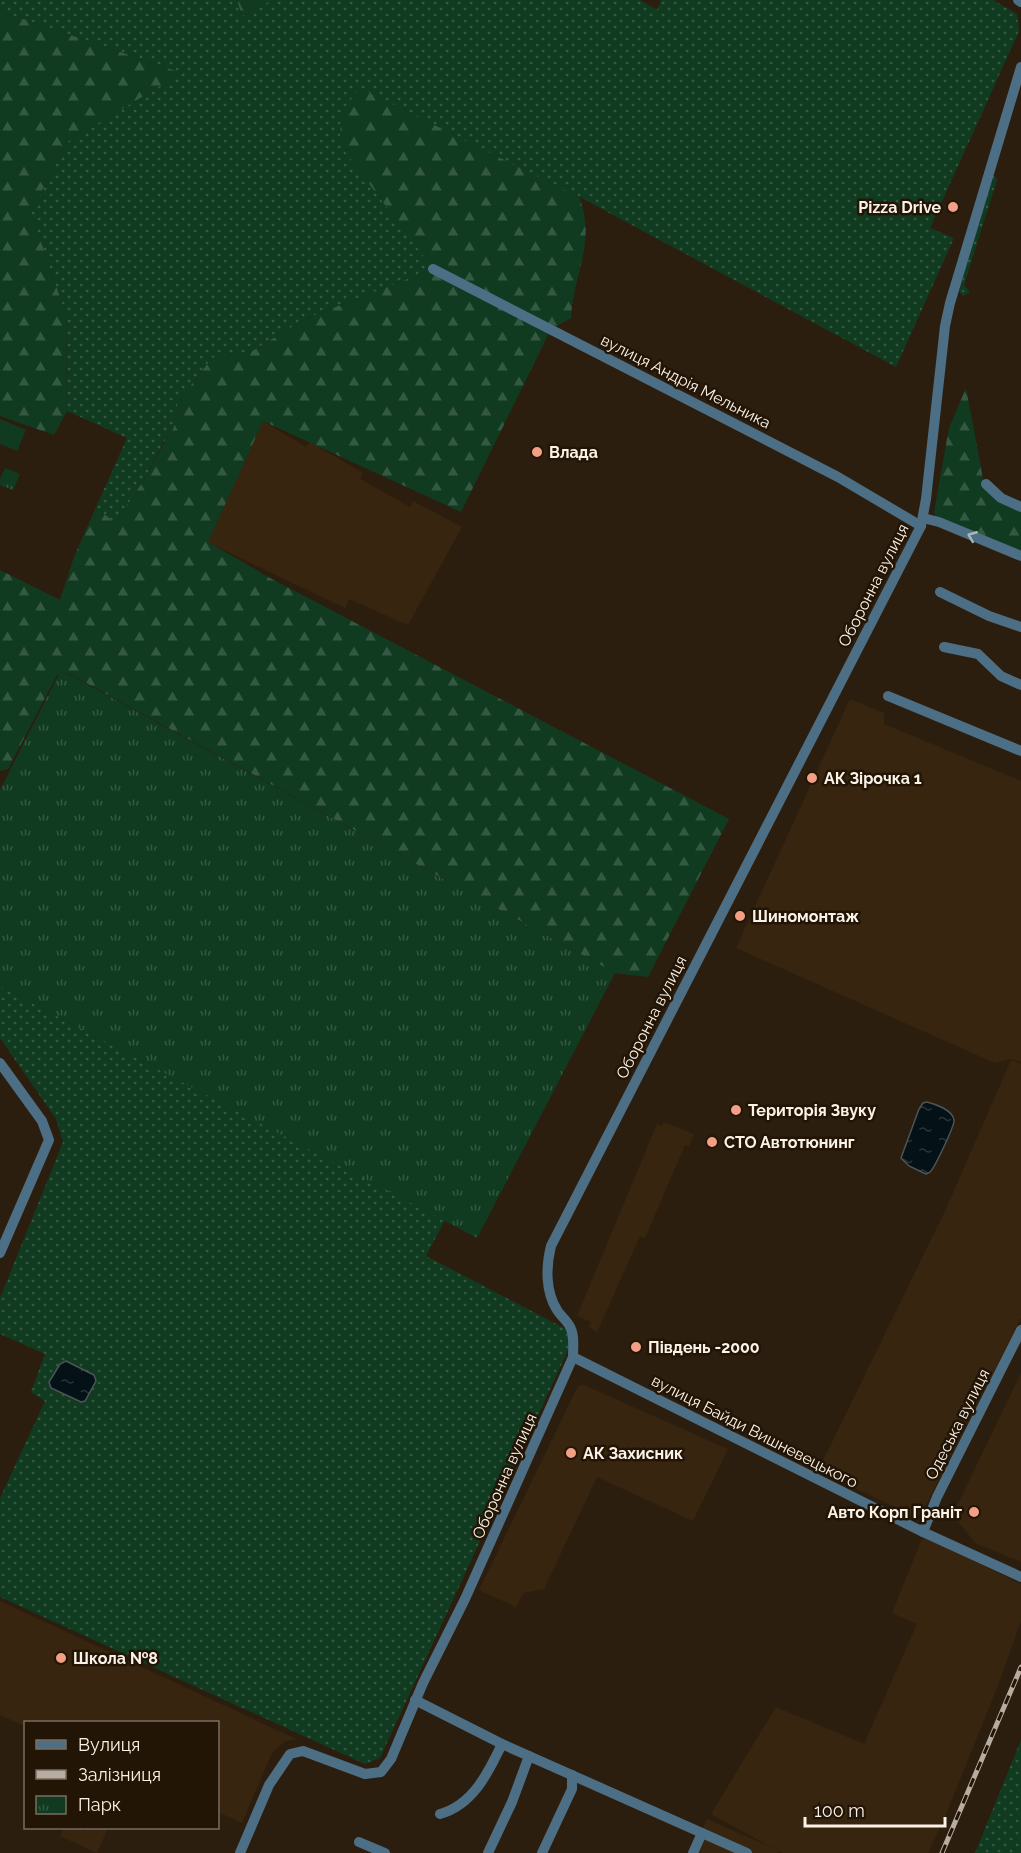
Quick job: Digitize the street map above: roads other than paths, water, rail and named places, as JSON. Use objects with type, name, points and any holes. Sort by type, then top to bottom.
[{"type":"street","name":"Оборонна вулиця","points":[[240,1853],[269,1785],[290,1754],[303,1750],[365,1774],[381,1772],[391,1759],[415,1700],[465,1599],[573,1357],[574,1342],[571,1327],[556,1309],[549,1288],[548,1260],[551,1245],[922,522],[945,326],[950,303],[1021,67]]},
{"type":"street","name":"вулиця Андрія Мельника","points":[[433,269],[922,522],[939,522],[1021,556]]},
{"type":"street","points":[[986,484],[1001,498],[1021,507]]},
{"type":"street","points":[[940,592],[989,616],[1021,627]]},
{"type":"street","points":[[944,647],[982,656],[1001,676],[1021,686]]},
{"type":"street","points":[[888,696],[1021,751]]},
{"type":"street","points":[[0,1063],[42,1121],[49,1140],[0,1253]]},
{"type":"street","name":"Одеська вулиця","points":[[923,1532],[937,1497],[1021,1330]]},
{"type":"street","name":"вулиця Байди Вишневецького","points":[[573,1357],[923,1532],[1021,1577]]},
{"type":"street","points":[[415,1700],[502,1744],[747,1853]]},
{"type":"street","points":[[440,1814],[459,1807],[476,1790],[502,1744]]},
{"type":"street","points":[[488,1853],[512,1802],[529,1756]]},
{"type":"street","points":[[542,1853],[572,1789],[572,1774]]},
{"type":"street","points":[[693,1853],[702,1833]]},
{"type":"street","points":[[359,1842],[385,1853]]},
{"type":"water","points":[[927,1102],[947,1110],[954,1120],[940,1156],[930,1172],[926,1174],[909,1166],[901,1158],[919,1109],[923,1103]]},
{"type":"water","points":[[66,1361],[94,1375],[96,1381],[85,1401],[81,1402],[51,1388],[49,1382],[60,1364]]},
{"type":"railway","points":[[942,1853],[1021,1667]]},
{"type":"place","name":"Pizza Drive","points":[[953,207]]},
{"type":"place","name":"Влада","points":[[537,452]]},
{"type":"place","name":"АК Зірочка 1","points":[[812,778]]},
{"type":"place","name":"Шиномонтаж","points":[[740,916]]},
{"type":"place","name":"Територія Звуку","points":[[736,1110]]},
{"type":"place","name":"СТО Автотюнинг","points":[[712,1142]]},
{"type":"place","name":"Південь -2000","points":[[636,1347]]},
{"type":"place","name":"АК Захисник","points":[[571,1453]]},
{"type":"place","name":"Авто Корп Граніт","points":[[974,1512]]},
{"type":"place","name":"Школа №8","points":[[61,1658]]}]
